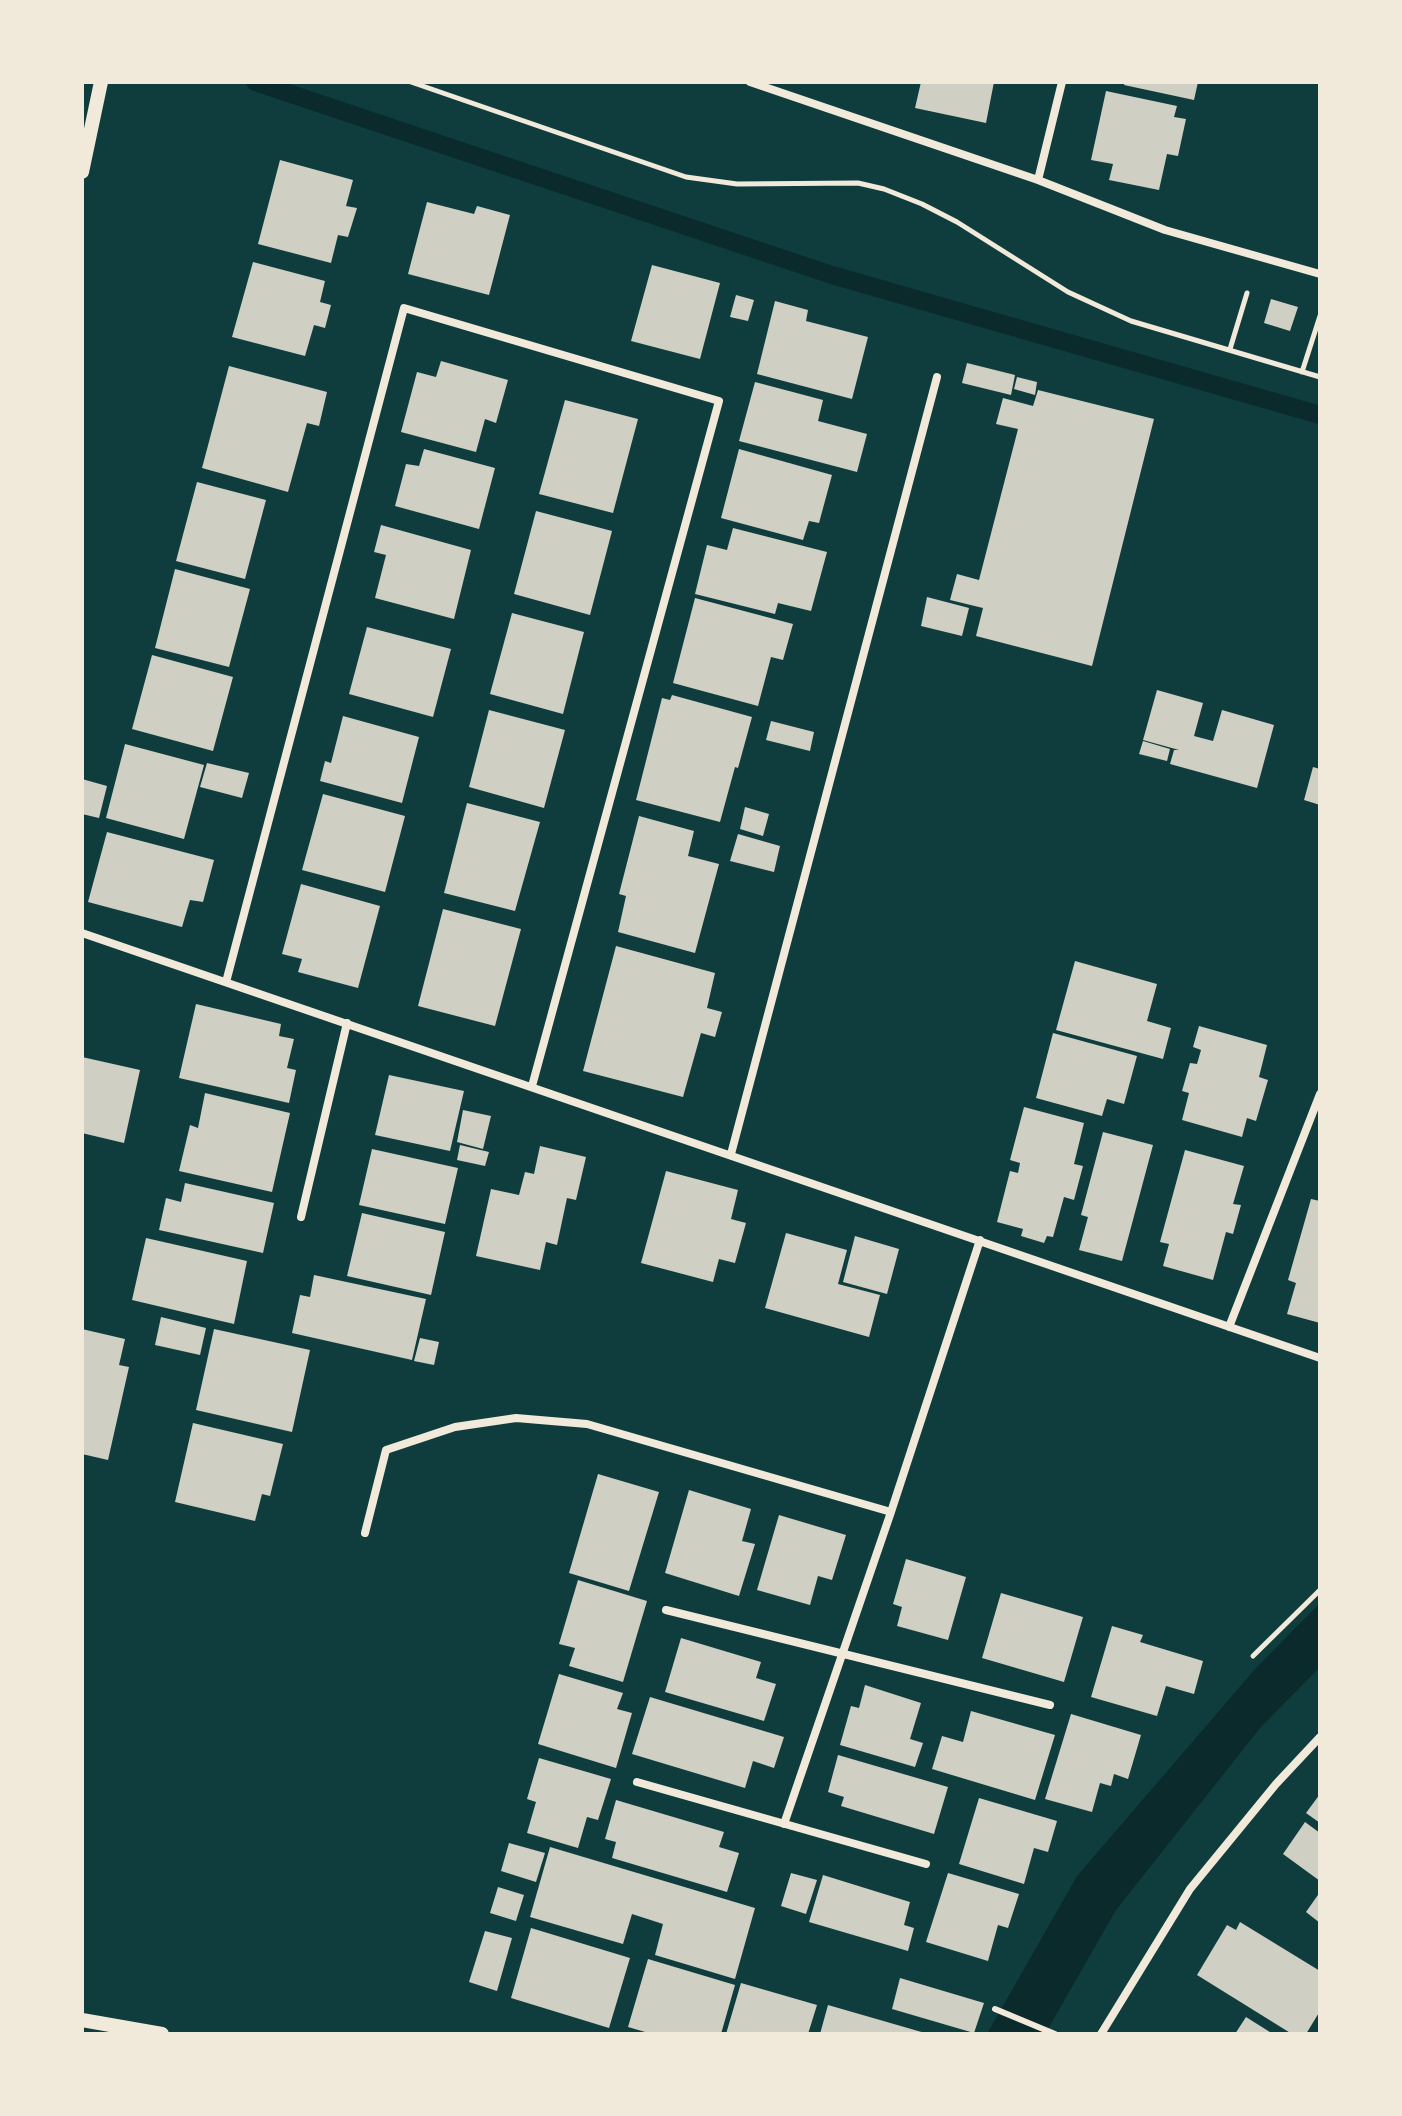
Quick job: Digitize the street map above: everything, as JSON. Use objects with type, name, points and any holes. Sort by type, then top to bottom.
[{"type":"street","points":[[82,172],[101,82]]},
{"type":"street","points":[[750,82],[1038,180],[1165,230],[1320,274]]},
{"type":"street","points":[[1038,180],[1062,82]]},
{"type":"street","points":[[226,982],[404,308],[719,401],[532,1086]]},
{"type":"street","points":[[731,1154],[937,377]]},
{"type":"street","points":[[82,933],[1320,1358]]},
{"type":"street","points":[[301,1217],[347,1023]]},
{"type":"street","points":[[1229,1327],[1320,1094]]},
{"type":"street","points":[[784,1824],[980,1240]]},
{"type":"street","points":[[365,1533],[386,1450],[455,1427],[516,1418],[587,1424],[891,1512]]},
{"type":"street","points":[[666,1610],[1050,1705]]},
{"type":"street","points":[[1101,2034],[1190,1889],[1276,1784],[1320,1737]]},
{"type":"street","points":[[637,1782],[926,1864]]},
{"type":"street","points":[[82,2020],[162,2034]]},
{"type":"lane","points":[[995,2009],[1055,2034]]},
{"type":"path","points":[[411,82],[686,177],[737,184],[858,183],[884,189],[957,222],[1068,292],[1131,321],[1320,377]]},
{"type":"path","points":[[1230,349],[1258,256]]},
{"type":"path","points":[[1302,372],[1320,316]]},
{"type":"path","points":[[1253,1656],[1320,1590]]},
{"type":"water","points":[[1320,1603],[1320,1667],[1260,1728],[1116,1910],[1045,2034],[987,2034],[1077,1876],[1256,1668]]},
{"type":"building","points":[[921,82],[994,82],[986,123],[915,108]]},
{"type":"building","points":[[1125,82],[1198,82],[1194,100],[1124,85]]},
{"type":"building","points":[[1106,91],[1177,106],[1174,117],[1186,119],[1178,156],[1167,154],[1159,190],[1109,180],[1113,164],[1091,160]]},
{"type":"building","points":[[280,160],[353,180],[346,206],[357,208],[348,237],[338,235],[331,263],[258,244]]},
{"type":"building","points":[[427,202],[474,214],[477,206],[510,215],[489,295],[408,274]]},
{"type":"building","points":[[253,262],[325,281],[320,302],[331,305],[325,328],[314,325],[305,356],[232,337]]},
{"type":"building","points":[[652,265],[720,283],[700,359],[631,341]]},
{"type":"building","points":[[736,295],[754,300],[748,321],[730,317]]},
{"type":"building","points":[[1271,299],[1298,307],[1290,331],[1264,323]]},
{"type":"building","points":[[775,301],[808,310],[806,321],[868,337],[852,399],[757,374]]},
{"type":"building","points":[[441,361],[508,380],[496,423],[485,419],[476,452],[401,432],[417,372],[436,377]]},
{"type":"building","points":[[967,363],[1015,375],[1011,395],[962,383]]},
{"type":"building","points":[[229,366],[327,392],[319,426],[307,423],[288,492],[202,468]]},
{"type":"building","points":[[1017,377],[1037,382],[1035,395],[1014,389]]},
{"type":"building","points":[[755,382],[823,400],[818,421],[867,434],[857,472],[739,441]]},
{"type":"building","points":[[1038,390],[1154,419],[1092,666],[976,636],[983,608],[950,600],[957,574],[979,580],[1018,429],[996,424],[1003,398],[1033,406]]},
{"type":"building","points":[[565,400],[638,419],[613,513],[539,494]]},
{"type":"building","points":[[424,449],[495,468],[479,529],[395,506],[406,464],[419,466]]},
{"type":"building","points":[[739,449],[832,475],[819,523],[809,521],[803,540],[721,518]]},
{"type":"building","points":[[197,482],[266,500],[245,579],[176,561]]},
{"type":"building","points":[[536,511],[612,531],[590,615],[514,594]]},
{"type":"building","points":[[381,525],[471,550],[454,619],[375,598],[386,555],[374,552]]},
{"type":"building","points":[[733,528],[827,552],[811,611],[778,603],[775,614],[695,594],[707,545],[727,550]]},
{"type":"building","points":[[175,569],[250,589],[229,667],[155,648]]},
{"type":"building","points":[[927,597],[969,608],[962,636],[921,626]]},
{"type":"building","points":[[695,598],[793,624],[783,660],[771,657],[758,706],[673,683]]},
{"type":"building","points":[[512,613],[584,632],[563,714],[490,694]]},
{"type":"building","points":[[367,627],[451,649],[433,717],[349,694]]},
{"type":"building","points":[[152,655],[233,677],[213,751],[132,729]]},
{"type":"building","points":[[1157,690],[1203,703],[1194,736],[1213,741],[1222,710],[1274,725],[1257,788],[1170,764],[1174,750],[1179,750],[1143,740]]},
{"type":"building","points":[[672,695],[752,717],[720,822],[636,800],[662,698],[670,700]]},
{"type":"building","points":[[489,710],[565,730],[544,808],[469,787]]},
{"type":"building","points":[[343,716],[419,737],[402,803],[320,781],[325,761],[331,763]]},
{"type":"building","points":[[771,721],[814,732],[810,751],[766,740]]},
{"type":"building","points":[[1143,741],[1170,749],[1167,761],[1139,754]]},
{"type":"building","points":[[125,744],[204,765],[184,839],[106,818]]},
{"type":"building","points":[[207,763],[249,773],[242,798],[200,787]]},
{"type":"building","points":[[1313,767],[1320,769],[1320,805],[1304,800]]},
{"type":"building","points":[[82,779],[107,786],[99,818],[82,814]]},
{"type":"building","points":[[323,794],[405,816],[385,892],[302,870]]},
{"type":"building","points":[[467,803],[540,822],[515,911],[444,893]]},
{"type":"building","points":[[745,807],[769,814],[763,836],[740,829]]},
{"type":"building","points":[[639,816],[694,831],[688,856],[719,864],[695,953],[618,932],[626,896],[619,894]]},
{"type":"building","points":[[107,832],[214,860],[203,902],[190,900],[182,927],[88,902]]},
{"type":"building","points":[[738,834],[780,846],[774,872],[730,861]]},
{"type":"building","points":[[301,884],[380,906],[358,988],[298,972],[302,959],[282,954]]},
{"type":"building","points":[[443,909],[521,929],[495,1026],[418,1006]]},
{"type":"building","points":[[616,946],[715,973],[707,1008],[722,1012],[715,1037],[701,1033],[683,1097],[583,1071]]},
{"type":"building","points":[[1075,961],[1157,984],[1147,1021],[1171,1028],[1163,1059],[1056,1030]]},
{"type":"building","points":[[196,1004],[281,1024],[279,1036],[294,1039],[287,1068],[296,1070],[289,1103],[179,1078]]},
{"type":"building","points":[[1199,1026],[1267,1045],[1259,1077],[1268,1080],[1256,1121],[1247,1118],[1242,1137],[1182,1120],[1189,1093],[1182,1091],[1190,1063],[1197,1064],[1201,1050],[1193,1047]]},
{"type":"building","points":[[1053,1033],[1137,1056],[1124,1104],[1107,1099],[1102,1116],[1036,1098]]},
{"type":"building","points":[[82,1057],[140,1070],[124,1143],[82,1133]]},
{"type":"building","points":[[389,1075],[464,1091],[450,1151],[375,1135]]},
{"type":"building","points":[[205,1093],[290,1113],[272,1192],[179,1171],[190,1125],[198,1128]]},
{"type":"building","points":[[1024,1107],[1084,1123],[1074,1164],[1083,1166],[1074,1200],[1064,1197],[1053,1237],[1047,1236],[1044,1243],[1021,1236],[1023,1229],[997,1222],[1010,1171],[1018,1173],[1020,1163],[1010,1160]]},
{"type":"building","points":[[463,1110],[491,1116],[483,1149],[457,1142]]},
{"type":"building","points":[[1103,1132],[1153,1145],[1122,1261],[1079,1250],[1088,1217],[1081,1215]]},
{"type":"building","points":[[460,1145],[489,1152],[485,1166],[457,1160]]},
{"type":"building","points":[[540,1146],[586,1157],[576,1200],[567,1198],[557,1245],[546,1242],[540,1270],[476,1256],[491,1189],[519,1195],[525,1172],[534,1174]]},
{"type":"building","points":[[372,1149],[458,1168],[445,1224],[359,1205]]},
{"type":"building","points":[[1185,1150],[1244,1166],[1233,1204],[1241,1205],[1233,1234],[1226,1232],[1213,1280],[1163,1266],[1169,1244],[1160,1242]]},
{"type":"building","points":[[666,1171],[738,1190],[731,1219],[746,1223],[735,1263],[719,1259],[713,1282],[641,1263]]},
{"type":"building","points":[[185,1183],[274,1203],[263,1253],[159,1230],[166,1198],[181,1202]]},
{"type":"building","points":[[1311,1199],[1320,1201],[1320,1323],[1287,1314],[1296,1283],[1288,1280]]},
{"type":"building","points":[[362,1213],[445,1232],[431,1295],[347,1276]]},
{"type":"building","points":[[786,1233],[847,1250],[838,1284],[880,1295],[869,1337],[765,1308]]},
{"type":"building","points":[[855,1236],[899,1249],[887,1294],[843,1282]]},
{"type":"building","points":[[146,1238],[247,1261],[234,1324],[132,1300]]},
{"type":"building","points":[[314,1275],[426,1299],[412,1360],[292,1333],[300,1295],[310,1297]]},
{"type":"building","points":[[161,1317],[206,1328],[200,1355],[155,1345]]},
{"type":"building","points":[[82,1329],[125,1339],[119,1365],[129,1367],[108,1460],[82,1454]]},
{"type":"building","points":[[214,1329],[310,1350],[292,1432],[196,1410]]},
{"type":"building","points":[[420,1338],[439,1342],[434,1365],[414,1361]]},
{"type":"building","points":[[193,1423],[283,1444],[270,1496],[262,1494],[255,1521],[175,1502]]},
{"type":"building","points":[[598,1474],[659,1492],[629,1591],[569,1573]]},
{"type":"building","points":[[689,1490],[751,1509],[742,1541],[755,1544],[739,1596],[665,1573]]},
{"type":"building","points":[[779,1515],[846,1535],[832,1580],[818,1576],[810,1605],[757,1590]]},
{"type":"building","points":[[906,1559],[966,1577],[948,1640],[897,1626],[902,1607],[893,1604]]},
{"type":"building","points":[[578,1580],[647,1601],[623,1682],[569,1666],[575,1648],[559,1644]]},
{"type":"building","points":[[1001,1593],[1083,1617],[1064,1682],[982,1658]]},
{"type":"building","points":[[1112,1626],[1143,1635],[1140,1642],[1203,1661],[1194,1694],[1166,1686],[1157,1716],[1091,1697]]},
{"type":"building","points":[[681,1638],[761,1662],[756,1678],[776,1684],[764,1721],[665,1692]]},
{"type":"building","points":[[559,1674],[623,1693],[617,1709],[632,1713],[616,1768],[538,1744]]},
{"type":"building","points":[[865,1685],[921,1703],[910,1739],[923,1743],[915,1767],[840,1745],[851,1706],[859,1708]]},
{"type":"building","points":[[650,1697],[784,1737],[774,1768],[753,1761],[745,1788],[632,1754]]},
{"type":"building","points":[[971,1711],[1055,1735],[1035,1800],[932,1769],[942,1736],[963,1742]]},
{"type":"building","points":[[1071,1714],[1141,1735],[1128,1779],[1114,1774],[1111,1786],[1100,1783],[1092,1812],[1045,1799]]},
{"type":"building","points":[[838,1755],[948,1787],[934,1834],[841,1806],[844,1797],[828,1792]]},
{"type":"building","points":[[539,1758],[611,1779],[598,1820],[587,1817],[578,1848],[527,1833],[536,1802],[527,1799]]},
{"type":"building","points":[[1320,1794],[1320,1823],[1306,1813]]},
{"type":"building","points":[[979,1798],[1057,1821],[1048,1852],[1034,1848],[1024,1884],[959,1864]]},
{"type":"building","points":[[616,1800],[724,1832],[719,1847],[739,1853],[727,1892],[612,1858],[616,1842],[605,1839]]},
{"type":"building","points":[[1305,1822],[1320,1833],[1320,1881],[1283,1854]]},
{"type":"building","points":[[509,1843],[545,1853],[536,1882],[501,1871]]},
{"type":"building","points":[[550,1847],[755,1908],[735,1979],[655,1955],[663,1924],[632,1914],[623,1944],[530,1917]]},
{"type":"building","points":[[791,1873],[817,1880],[806,1914],[781,1906]]},
{"type":"building","points":[[948,1873],[1019,1894],[1008,1928],[998,1925],[988,1961],[926,1942]]},
{"type":"building","points":[[823,1875],[910,1902],[904,1925],[914,1928],[908,1951],[809,1922]]},
{"type":"building","points":[[498,1887],[524,1895],[516,1921],[490,1913]]},
{"type":"building","points":[[1320,1892],[1320,1923],[1306,1912]]},
{"type":"building","points":[[1240,1922],[1320,1971],[1320,2011],[1306,2034],[1292,2034],[1197,1975],[1227,1925],[1236,1930]]},
{"type":"building","points":[[531,1928],[630,1958],[609,2028],[511,1998]]},
{"type":"building","points":[[485,1931],[512,1938],[497,1991],[469,1982]]},
{"type":"building","points":[[648,1959],[735,1985],[721,2034],[652,2034],[628,2027]]},
{"type":"building","points":[[900,1978],[984,2003],[974,2033],[892,2009]]},
{"type":"building","points":[[741,1983],[817,2005],[808,2034],[726,2034]]},
{"type":"building","points":[[828,2005],[925,2033],[925,2034],[820,2034]]},
{"type":"building","points":[[1246,2017],[1273,2034],[1235,2034]]},
{"type":"waterway","points":[[255,82],[832,275],[1320,415]]}]
